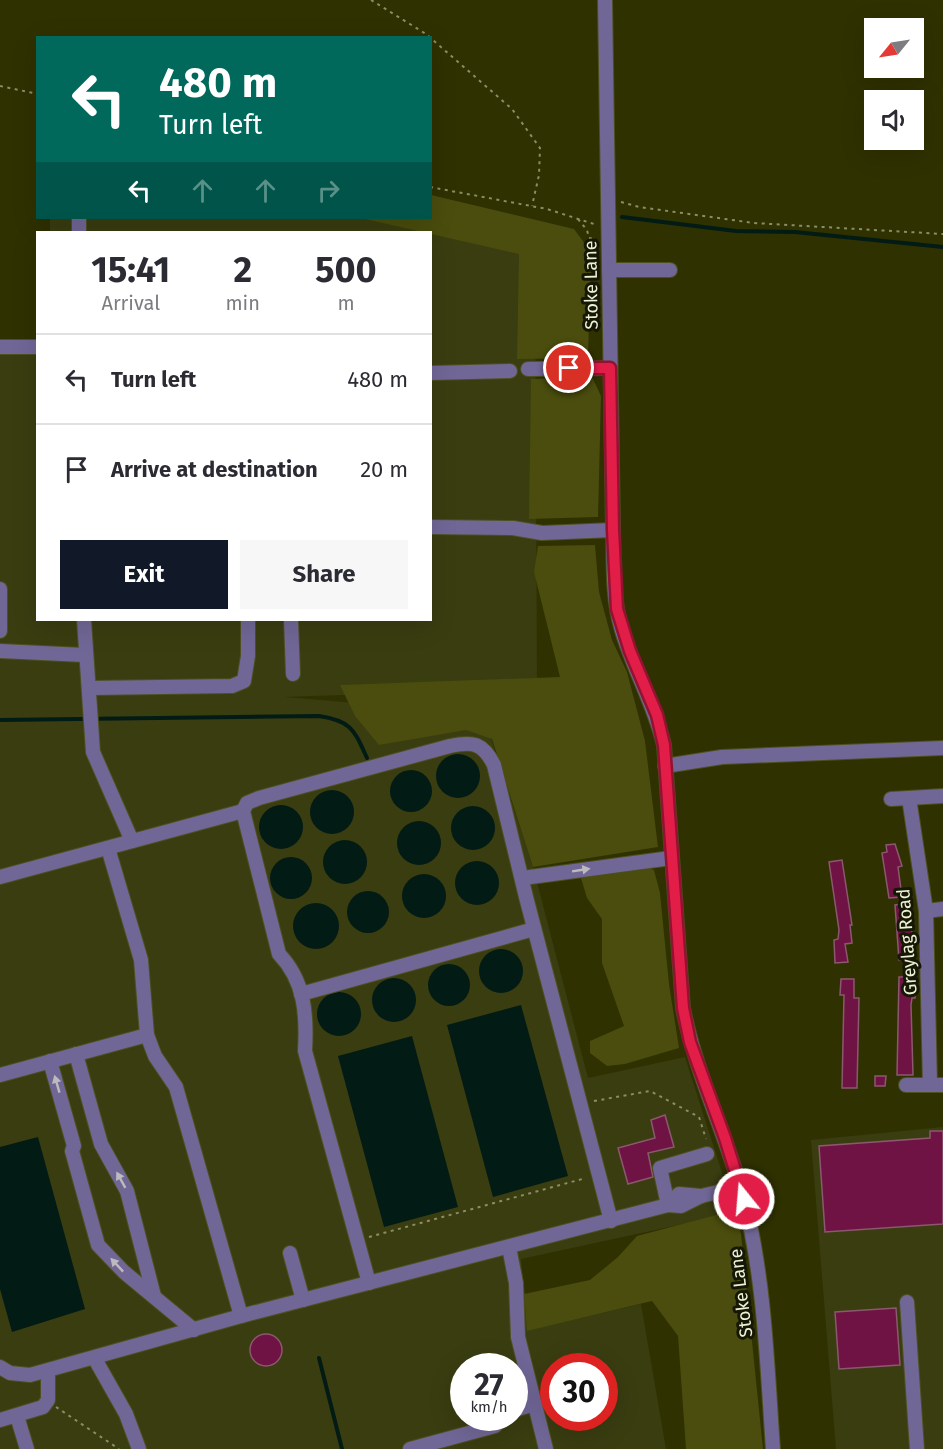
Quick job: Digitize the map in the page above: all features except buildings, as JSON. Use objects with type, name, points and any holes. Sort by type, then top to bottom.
[{"type":"street","name":"Stoke Lane","points":[[605,0],[613,530],[617,609],[621,627],[657,715],[665,766],[679,981],[690,1042],[740,1187],[750,1226],[761,1298],[773,1449]]},
{"type":"street","points":[[609,270],[670,270]]},
{"type":"street","points":[[0,347],[36,347]]},
{"type":"street","points":[[528,369],[610,368]]},
{"type":"street","points":[[432,374],[510,371]]},
{"type":"street","points":[[432,527],[513,528],[542,533],[613,530]]},
{"type":"street","points":[[0,589],[0,631]]},
{"type":"street","points":[[84,621],[84,655],[89,667],[93,752],[132,841]]},
{"type":"street","points":[[90,688],[231,686],[244,681],[248,656],[248,621]]},
{"type":"street","points":[[291,621],[293,674]]},
{"type":"street","points":[[0,651],[84,655]]},
{"type":"street","points":[[369,1283],[305,1051],[307,1016],[294,969],[279,954],[243,811],[247,803],[303,784],[469,742],[480,745],[488,753],[494,765],[534,929],[611,1221]]},
{"type":"street","points":[[665,766],[722,757],[943,748]]},
{"type":"street","points":[[891,799],[943,796]]},
{"type":"street","name":"Greylag Road","points":[[906,1085],[936,1085],[926,910],[909,798]]},
{"type":"street","points":[[0,877],[243,811]]},
{"type":"street","points":[[108,848],[141,960],[147,1035],[155,1056],[177,1087],[241,1316]]},
{"type":"street","points":[[523,878],[671,858]]},
{"type":"street","points":[[926,910],[943,909]]},
{"type":"street","points":[[301,994],[534,929]]},
{"type":"street","points":[[0,1075],[147,1035]]},
{"type":"street","points":[[76,1054],[101,1144],[127,1191],[154,1296]]},
{"type":"street","points":[[50,1061],[74,1146],[72,1152],[99,1245],[124,1272],[194,1330]]},
{"type":"street","points":[[668,1205],[660,1168],[708,1154]]},
{"type":"street","points":[[0,1366],[10,1373],[30,1376],[241,1316],[668,1205],[681,1206],[701,1196],[740,1187]]},
{"type":"street","points":[[509,1247],[516,1283],[518,1337],[546,1449]]},
{"type":"street","points":[[290,1253],[303,1300]]},
{"type":"street","points":[[907,1302],[917,1449]]},
{"type":"street","points":[[95,1359],[126,1414],[139,1449]]},
{"type":"street","points":[[0,1420],[43,1407],[47,1402],[48,1371]]},
{"type":"street","points":[[528,1406],[535,1404]]},
{"type":"street","points":[[17,1416],[27,1449]]},
{"type":"street","points":[[410,1449],[477,1431]]},
{"type":"path","points":[[371,0],[428,36]]},
{"type":"path","points":[[432,39],[512,109],[540,148],[539,175],[532,206]]},
{"type":"path","points":[[0,86],[36,94]]},
{"type":"path","points":[[432,187],[532,206],[578,219],[608,235]]},
{"type":"path","points":[[608,200],[639,207],[754,223],[943,234]]},
{"type":"path","points":[[578,219],[587,230],[589,238],[608,235]]},
{"type":"path","points":[[582,1104],[650,1091],[699,1117],[706,1138]]},
{"type":"path","points":[[357,1240],[593,1176],[597,1165]]},
{"type":"path","points":[[47,1402],[119,1449]]},
{"type":"shaded area","points":[[432,195],[574,229],[591,252],[588,358],[517,359],[519,254],[432,234],[432,231],[418,231],[365,219],[432,219]]},
{"type":"shaded area","points":[[432,218],[535,244],[537,688],[285,697],[483,714],[533,867],[588,1078],[685,1057],[734,1210],[697,1221],[521,1259],[528,1330],[641,1304],[666,1449],[0,1449],[0,341],[36,340],[36,621],[432,621],[432,231],[50,231],[50,219]]},
{"type":"shaded area","points":[[592,377],[601,396],[598,517],[529,519],[531,379]]},
{"type":"shaded area","points":[[595,545],[599,592],[612,640],[627,672],[645,741],[658,847],[533,867],[492,739],[466,730],[379,745],[355,716],[340,685],[560,677],[534,572],[538,546]]},
{"type":"shaded area","points":[[639,864],[654,870],[660,893],[669,984],[679,1048],[625,1064],[607,1066],[590,1053],[590,1041],[624,1026],[602,963],[602,919],[587,898],[581,878]]},
{"type":"shaded area","points":[[943,1127],[943,1449],[836,1449],[811,1140]]},
{"type":"shaded area","points":[[735,1210],[741,1234],[763,1449],[686,1449],[678,1336],[652,1301],[527,1331],[524,1294],[590,1280],[618,1257],[637,1236]]},
{"type":"water","points":[[458,754],[473,761],[480,776],[473,791],[458,798],[443,791],[436,776],[443,761]]},
{"type":"water","points":[[411,770],[419,771],[426,776],[431,783],[431,799],[426,806],[419,811],[411,812],[403,811],[396,806],[391,799],[390,791],[391,783],[396,776],[403,771]]},
{"type":"water","points":[[332,790],[347,797],[354,812],[347,827],[332,834],[317,827],[310,812],[317,797]]},
{"type":"water","points":[[281,805],[296,812],[303,827],[296,842],[281,849],[266,842],[259,827],[266,812]]},
{"type":"water","points":[[473,806],[488,813],[495,828],[488,843],[473,850],[458,843],[451,828],[458,813]]},
{"type":"water","points":[[419,821],[434,828],[441,843],[434,858],[419,865],[404,858],[397,843],[404,828]]},
{"type":"water","points":[[345,840],[354,841],[361,846],[366,853],[366,871],[361,878],[354,883],[345,884],[336,883],[329,878],[324,871],[323,862],[324,853],[329,846],[336,841]]},
{"type":"water","points":[[291,857],[299,858],[306,863],[311,870],[311,886],[306,893],[299,898],[291,899],[283,898],[276,893],[271,886],[270,878],[271,870],[276,863],[283,858]]},
{"type":"water","points":[[477,861],[493,867],[499,883],[493,899],[477,905],[461,899],[455,883],[461,867]]},
{"type":"water","points":[[424,874],[433,875],[440,880],[445,887],[445,905],[440,912],[433,917],[424,918],[415,917],[408,912],[403,905],[402,896],[403,887],[408,880],[415,875]]},
{"type":"water","points":[[368,891],[383,897],[389,912],[383,927],[368,933],[353,927],[347,912],[353,897]]},
{"type":"water","points":[[316,903],[332,910],[339,926],[332,942],[316,949],[300,942],[293,926],[300,910]]},
{"type":"water","points":[[501,949],[516,956],[523,971],[516,986],[501,993],[486,986],[479,971],[486,956]]},
{"type":"water","points":[[449,964],[464,970],[470,985],[464,1000],[449,1006],[434,1000],[428,985],[434,970]]},
{"type":"water","points":[[394,978],[403,979],[410,984],[415,991],[415,1009],[410,1016],[403,1021],[394,1022],[385,1021],[378,1016],[373,1009],[372,1000],[373,991],[378,984],[385,979]]},
{"type":"water","points":[[339,992],[354,999],[361,1014],[354,1029],[339,1036],[324,1029],[317,1014],[324,999]]},
{"type":"water","points":[[521,1005],[568,1176],[493,1197],[447,1025]]},
{"type":"water","points":[[412,1036],[458,1207],[384,1227],[338,1056]]},
{"type":"water","points":[[38,1137],[85,1309],[12,1332],[0,1289],[0,1147]]},
{"type":"waterway","points":[[622,217],[736,231],[795,232],[943,247]]},
{"type":"waterway","points":[[0,720],[319,716],[339,721],[350,728],[359,740],[367,758]]},
{"type":"waterway","points":[[319,1358],[342,1449]]},
{"type":"route","points":[[569,368],[610,368],[617,609],[630,651],[657,715],[664,745],[679,981],[690,1042],[725,1138],[744,1199]]}]
